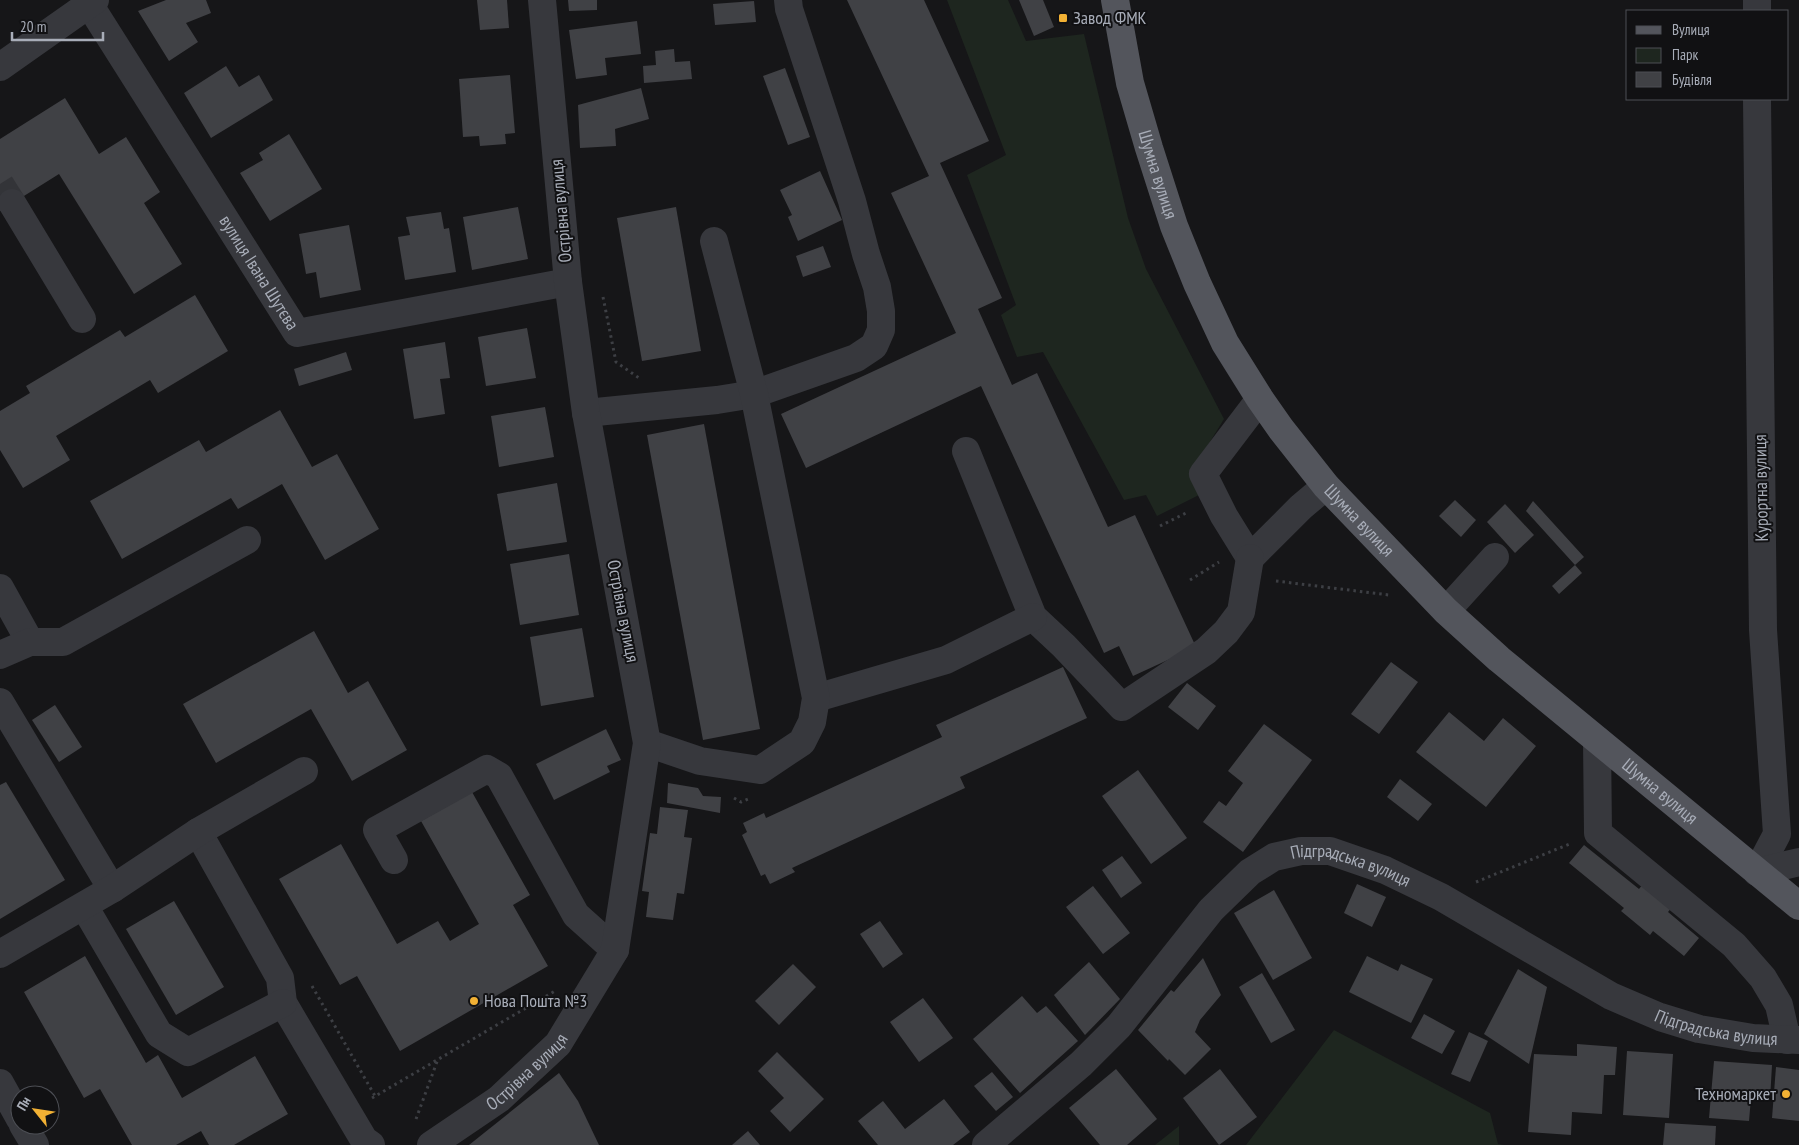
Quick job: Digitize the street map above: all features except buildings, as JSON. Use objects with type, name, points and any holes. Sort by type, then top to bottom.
[{"type":"main road","name":"Шумна вулиця","points":[[1115,0],[1130,83],[1148,148],[1174,226],[1197,283],[1225,343],[1260,399],[1326,486],[1446,612],[1499,659],[1799,906]]},
{"type":"street","name":"Острівна вулиця","points":[[431,1145],[499,1099],[558,1044],[615,950],[647,743],[586,413],[568,282],[542,0]]},
{"type":"street","points":[[586,413],[717,400],[754,394],[856,358],[874,346],[881,330],[881,311],[877,287],[849,192],[789,9],[788,0]]},
{"type":"street","name":"вулиця Івана Шутєва","points":[[92,2],[297,333],[568,282]]},
{"type":"street","points":[[0,67],[92,2]]},
{"type":"street","name":"Курортна вулиця","points":[[1756,100],[1763,630],[1777,834],[1756,872]]},
{"type":"street","points":[[12,203],[82,319]]},
{"type":"street","points":[[647,743],[700,761],[760,770],[802,742],[812,722],[816,698],[754,394],[714,241]]},
{"type":"street","points":[[1248,568],[1203,474],[1260,399]]},
{"type":"street","points":[[966,451],[1033,617],[1064,646],[1122,707],[1206,651],[1226,632],[1241,612],[1248,568],[1301,507],[1326,486]]},
{"type":"street","points":[[0,655],[30,642],[63,642],[247,540]]},
{"type":"street","points":[[1446,612],[1494,557]]},
{"type":"street","points":[[0,588],[30,642]]},
{"type":"street","points":[[816,698],[946,660],[1033,617]]},
{"type":"street","points":[[0,702],[112,890]]},
{"type":"street","points":[[1597,740],[1598,832],[1734,945],[1764,978],[1779,1005],[1793,1040]]},
{"type":"street","points":[[394,860],[377,830],[487,769],[499,776],[576,915],[615,950]]},
{"type":"street","points":[[0,954],[112,890],[198,832],[304,772]]},
{"type":"street","points":[[198,832],[280,978],[283,1003],[364,1140],[371,1145]]},
{"type":"street","name":"Підградська вулиця","points":[[986,1145],[1081,1064],[1119,1026],[1210,910],[1250,872],[1274,856],[1302,851],[1330,851],[1385,870],[1441,896],[1612,996],[1660,1017],[1699,1029],[1752,1038],[1793,1040]]},
{"type":"street","points":[[1756,872],[1799,862]]},
{"type":"street","points":[[84,906],[158,1034],[188,1052],[283,1003]]},
{"type":"street","points":[[0,1083],[10,1101]]},
{"type":"path","points":[[603,297],[616,362]]},
{"type":"path","points":[[1248,568],[1392,595]]},
{"type":"path","points":[[1441,896],[1598,832]]},
{"type":"path","points":[[312,984],[375,1096]]},
{"type":"path","points":[[348,1112],[559,989]]},
{"type":"path","points":[[415,1120],[438,1060]]},
{"type":"green space","points":[[947,0],[1008,0],[1026,41],[1084,34],[1128,218],[1146,269],[1224,419],[1192,471],[1201,494],[1157,516],[1146,495],[1124,500],[1043,352],[1017,357],[1001,315],[1016,305],[967,175],[1006,155]]},
{"type":"green space","points":[[1334,1030],[1490,1113],[1498,1144],[1504,1145],[1246,1145]]},
{"type":"green space","points":[[1179,1126],[1179,1145],[1155,1145]]},
{"type":"tunnel","points":[[0,184],[12,203]]},
{"type":"place","name":"Завод ФМК","points":[[1063,18]]},
{"type":"place","name":"Нова Пошта №3","points":[[474,1001]]},
{"type":"place","name":"Техномаркет","points":[[1786,1094]]}]
